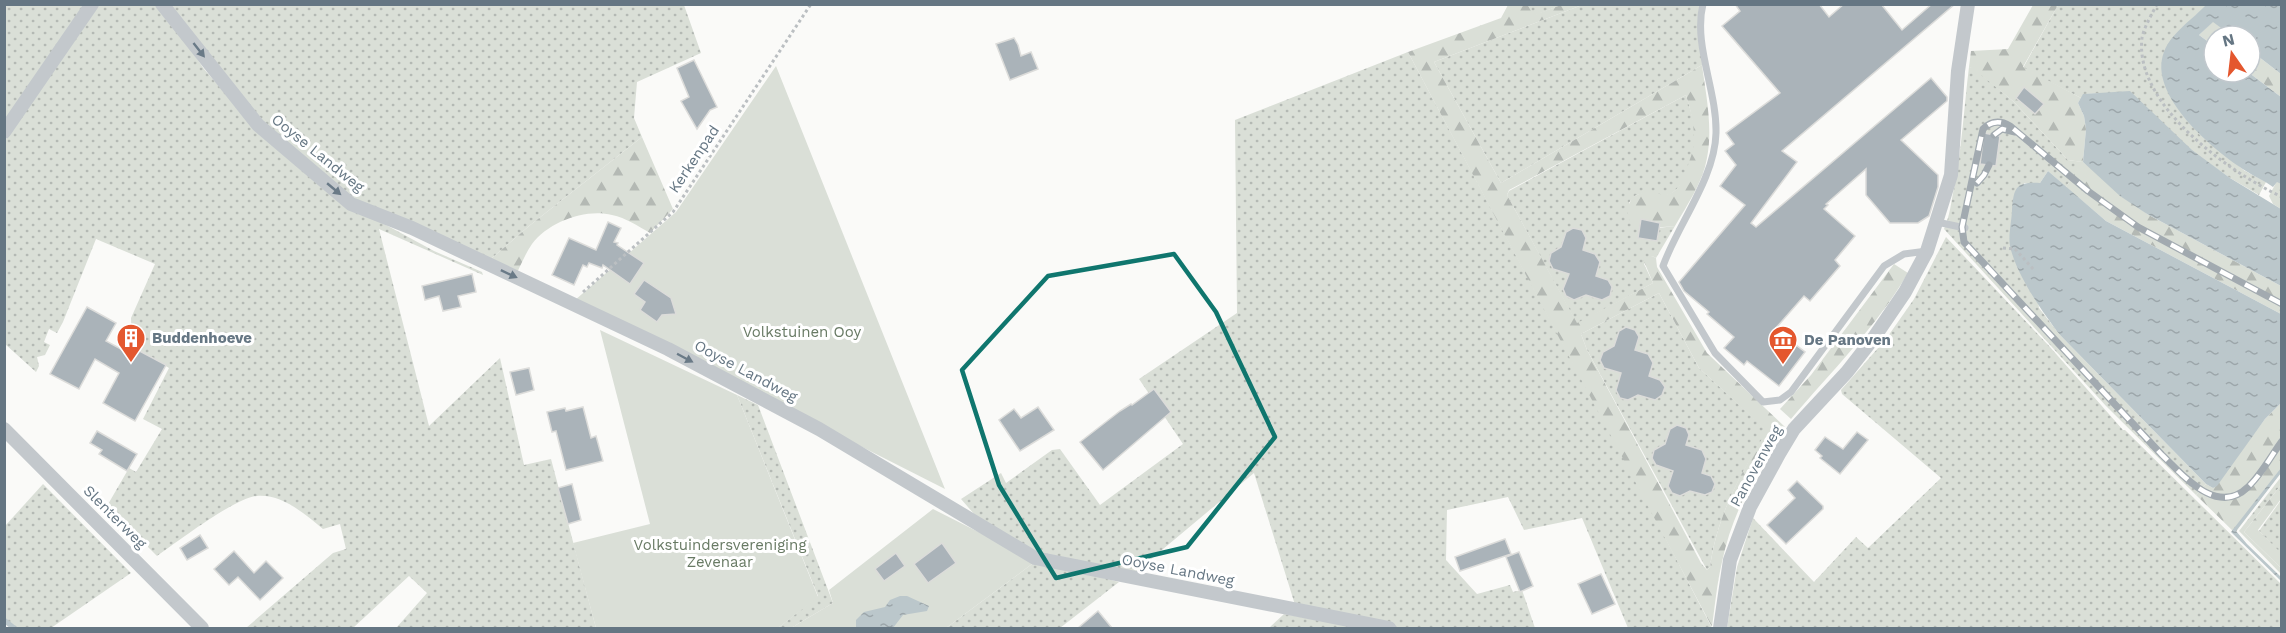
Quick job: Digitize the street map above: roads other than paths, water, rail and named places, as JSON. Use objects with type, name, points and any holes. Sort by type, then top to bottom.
[{"type":"street","points":[[4,132],[92,4]]},
{"type":"street","name":"Ooyse Landweg","points":[[162,4],[258,125],[351,204],[412,228],[668,349],[819,429],[1035,558],[1389,628]]},
{"type":"street","name":"Panovenweg","points":[[1719,628],[1730,561],[1750,507],[1779,454],[1794,429],[1847,372],[1875,336],[1905,292],[1928,251],[1951,175],[1958,71],[1968,4]]},
{"type":"street","name":"Slenterweg","points":[[4,429],[202,628]]},
{"type":"lane","points":[[1703,4],[1700,16],[1701,38],[1714,106],[1716,135],[1707,173],[1663,266],[1715,353],[1764,402],[1780,400],[1791,392],[1884,266],[1904,254],[1928,251]]},
{"type":"lane","points":[[1937,222],[1965,228]]},
{"type":"water","points":[[2207,4],[2281,5],[2281,74],[2262,59],[2262,24],[2216,24],[2213,22],[2202,24],[2202,32],[2199,35],[2202,37],[2202,84],[2262,83],[2281,97],[2281,184],[2277,182],[2273,187],[2217,150],[2187,120],[2174,103],[2165,86],[2161,69],[2167,45],[2177,32]]},
{"type":"water","points":[[2130,91],[2192,150],[2230,178],[2281,209],[2281,286],[2147,214],[2120,196],[2083,162],[2086,129],[2084,116],[2078,103],[2083,94]]},
{"type":"water","points":[[2048,171],[2106,221],[2281,314],[2281,403],[2265,419],[2217,486],[2213,488],[2206,484],[2060,335],[2024,280],[2010,246],[2014,195],[2018,187],[2026,183],[2040,183]]},
{"type":"water","points":[[2281,468],[2281,473],[2236,531],[2281,577],[2281,581],[2231,532]]},
{"type":"water","points":[[907,596],[929,606],[927,611],[903,615],[893,628],[856,628],[856,620],[864,612],[885,607],[890,600]]},
{"type":"waterway","points":[[4,620],[14,628]]},
{"type":"railway","points":[[2282,304],[2138,227],[2088,191],[2010,126],[1996,122],[1983,129],[1962,227],[1964,242],[2162,455],[2201,490],[2224,497],[2236,495],[2248,487],[2282,441]]},
{"type":"railway","points":[[1994,135],[2002,129],[2015,132]]},
{"type":"railway","points":[[1977,183],[1989,165]]},
{"type":"place","name":"Buddenhoeve","points":[[131,364]]},
{"type":"place","name":"De Panoven","points":[[1783,366]]},
{"type":"park label","name":"Volkstuinen Ooy","points":[[802,332]]},
{"type":"park label","name":"Volkstuindersvereniging Zevenaar","points":[[720,554]]}]
